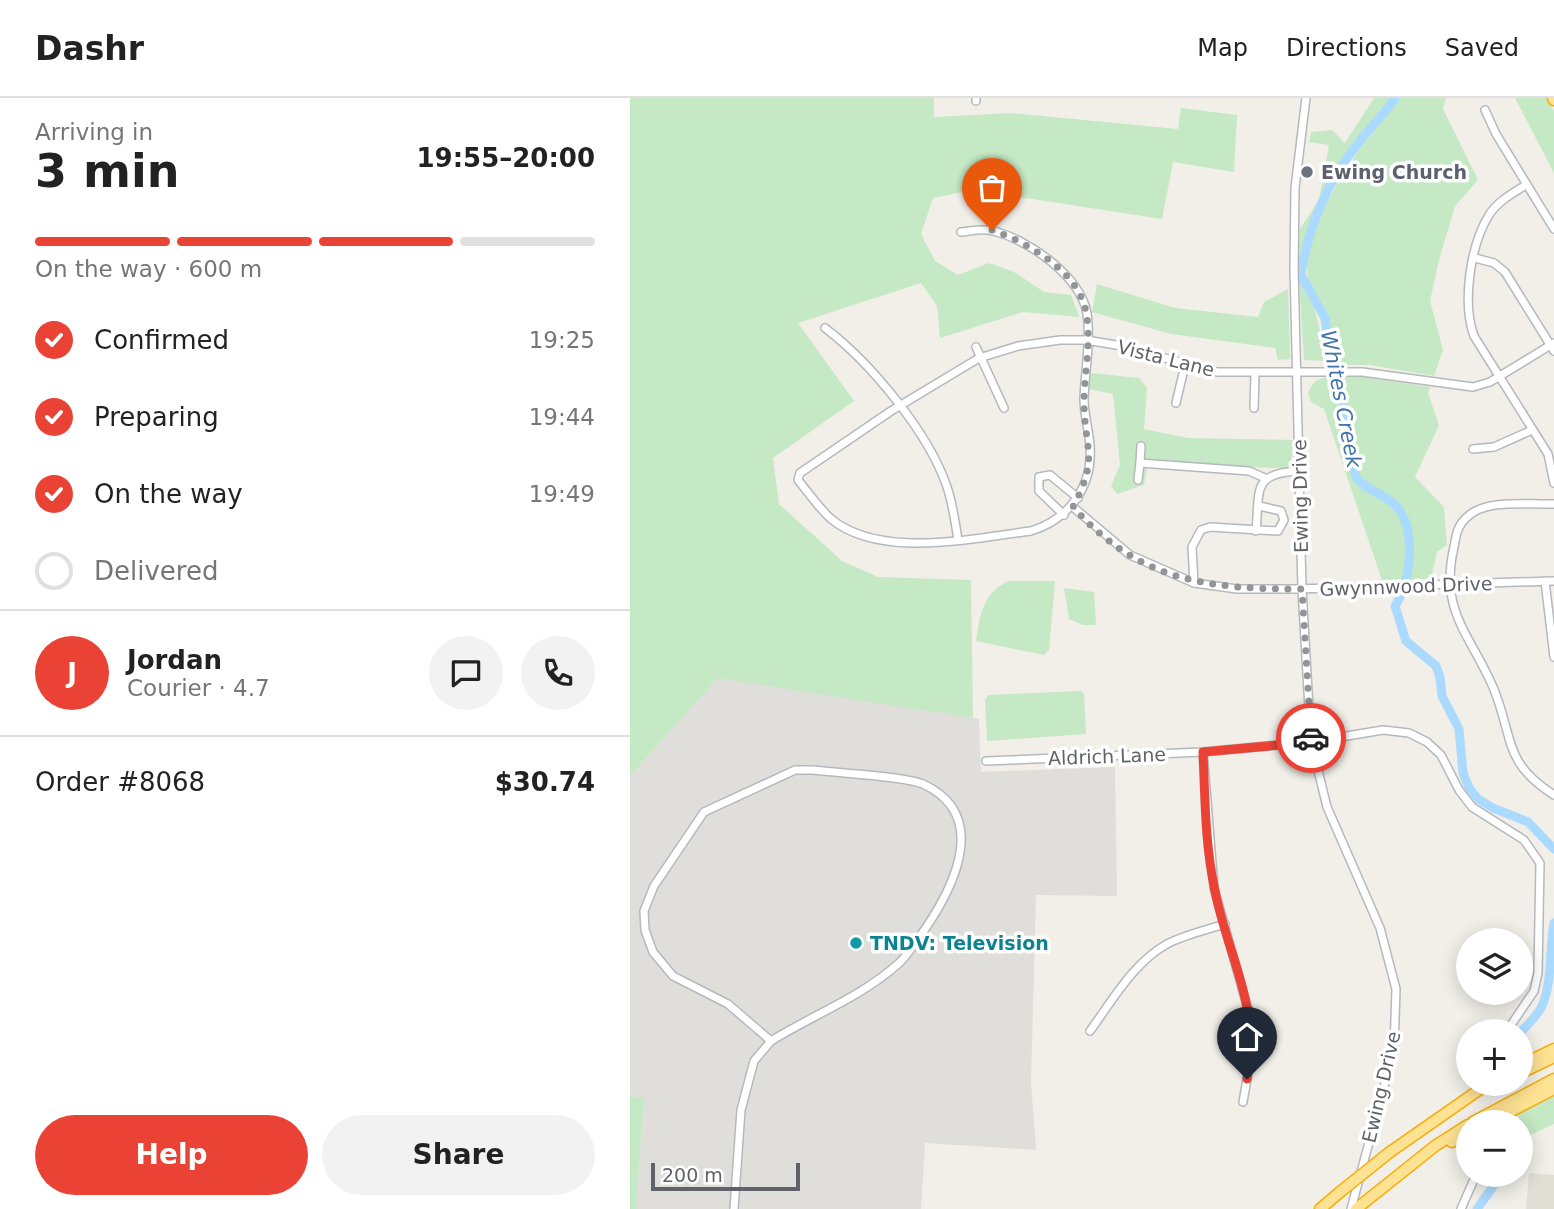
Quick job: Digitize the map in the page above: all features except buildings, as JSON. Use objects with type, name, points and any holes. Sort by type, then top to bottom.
[{"type":"highway","points":[[1533,1059],[1554,1049]]},
{"type":"highway","points":[[1533,1067],[1554,1057]]},
{"type":"highway","points":[[1496,1110],[1554,1079]]},
{"type":"highway","points":[[1513,1110],[1554,1089]]},
{"type":"highway","points":[[1321,1209],[1390,1152],[1471,1096]]},
{"type":"highway","points":[[1428,1126],[1479,1096]]},
{"type":"highway","points":[[1354,1209],[1456,1133]]},
{"type":"highway","points":[[1406,1168],[1456,1140]]},
{"type":"street","name":"Ewing Drive","points":[[1306,98],[1295,188],[1302,589],[1311,742],[1327,807],[1382,934],[1396,989],[1394,1050],[1354,1209]]},
{"type":"street","points":[[1485,110],[1526,185],[1554,229]]},
{"type":"street","points":[[1526,185],[1504,198],[1490,214],[1479,235],[1467,298],[1468,319],[1474,336],[1548,454],[1554,483]]},
{"type":"street","points":[[825,328],[864,360],[899,405],[942,475],[958,540],[1031,531],[1064,515],[1073,507],[1088,474],[1090,446],[1084,408],[1084,304],[1071,283],[1057,268],[1029,247],[1004,234],[981,229],[961,232]]},
{"type":"street","points":[[1475,258],[1494,263],[1505,272],[1553,346]]},
{"type":"street","name":"Vista Lane","points":[[958,540],[929,543],[895,541],[844,527],[830,517],[798,480],[800,473],[899,405],[979,358],[1018,346],[1086,340],[1116,345],[1217,372],[1339,372],[1473,387],[1499,377],[1553,346]]},
{"type":"street","points":[[976,347],[1004,408]]},
{"type":"street","points":[[1176,403],[1185,365]]},
{"type":"street","points":[[1254,408],[1255,374]]},
{"type":"street","points":[[1472,449],[1494,447],[1532,430]]},
{"type":"street","points":[[1139,480],[1141,446]]},
{"type":"street","points":[[1140,463],[1249,471],[1265,478]]},
{"type":"street","points":[[1256,531],[1259,488],[1265,478],[1277,472],[1299,471]]},
{"type":"street","points":[[1064,515],[1040,491],[1038,477],[1050,475],[1078,498]]},
{"type":"street","points":[[1554,504],[1481,508],[1467,516],[1458,527],[1450,585],[1459,626],[1493,688],[1515,760],[1533,781],[1554,795]]},
{"type":"street","points":[[1194,583],[1192,547],[1201,530],[1210,527],[1278,531],[1284,520],[1277,509],[1259,506]]},
{"type":"street","name":"Gwynnwood Drive","points":[[1073,507],[1130,555],[1194,583],[1237,589],[1302,589],[1554,581]]},
{"type":"street","points":[[1545,581],[1554,657]]},
{"type":"street","name":"Aldrich Lane","points":[[986,761],[1203,752],[1311,742],[1383,730],[1409,733],[1427,742],[1441,755],[1472,807],[1524,840],[1536,856],[1541,881],[1538,973],[1534,991],[1515,1019]]},
{"type":"street","points":[[1203,752],[1209,855],[1251,1020],[1251,1056],[1243,1102]]},
{"type":"street","points":[[734,1209],[741,1110],[754,1061],[771,1041],[847,1000],[900,963],[934,916],[960,862],[962,838],[957,815],[939,794],[921,783],[813,770],[794,771],[704,813],[673,857],[654,886],[645,911],[645,930],[653,951],[673,976],[728,1003],[771,1041]]},
{"type":"street","points":[[1090,1031],[1134,971],[1158,950],[1225,924]]},
{"type":"street","points":[[1461,1209],[1471,1187]]},
{"type":"shaded area","points":[[718,678],[830,691],[979,719],[981,772],[1115,767],[1117,896],[1036,895],[1031,1082],[1036,1150],[925,1143],[921,1209],[636,1209],[644,1097],[630,1096],[630,776]]},
{"type":"shaded area","points":[[1533,1173],[1554,1175],[1554,1209],[1526,1209],[1528,1187],[1533,1187]]},
{"type":"green space","points":[[630,98],[934,98],[934,117],[1010,113],[1178,129],[1181,108],[1237,115],[1234,172],[1173,162],[1162,219],[973,190],[933,198],[921,234],[935,261],[958,275],[989,263],[1014,272],[1044,292],[1071,295],[1079,317],[1023,312],[940,338],[937,306],[921,283],[798,323],[854,401],[773,458],[779,504],[842,561],[878,577],[971,580],[973,718],[718,678],[630,776]]},
{"type":"green space","points":[[1374,98],[1391,98],[1348,152],[1323,194],[1307,232],[1300,265],[1301,280],[1313,302],[1327,361],[1304,360],[1298,266],[1300,229],[1319,200],[1329,145],[1309,142],[1311,132],[1332,130],[1345,143]]},
{"type":"green space","points":[[1400,98],[1446,98],[1443,109],[1478,180],[1455,206],[1439,260],[1430,301],[1443,350],[1434,376],[1370,365],[1339,365],[1335,359],[1326,311],[1309,283],[1308,262],[1313,237],[1323,211],[1353,159]]},
{"type":"green space","points":[[1515,98],[1547,98],[1554,111],[1554,173]]},
{"type":"green space","points":[[1097,284],[1175,308],[1258,317],[1264,302],[1288,289],[1290,359],[1278,360],[1275,348],[1171,334],[1092,312]]},
{"type":"green space","points":[[1091,373],[1139,378],[1147,388],[1144,429],[1188,438],[1294,440],[1290,469],[1148,461],[1144,485],[1117,494],[1111,486],[1120,465],[1113,394],[1089,389]]},
{"type":"green space","points":[[1329,376],[1356,376],[1430,387],[1428,393],[1439,425],[1415,477],[1444,507],[1447,545],[1437,552],[1431,579],[1382,580],[1324,409],[1311,402],[1308,392],[1315,381]]},
{"type":"green space","points":[[1009,581],[1055,581],[1049,650],[1044,655],[976,641],[984,605],[994,591]]},
{"type":"green space","points":[[1064,588],[1094,592],[1096,625],[1083,625],[1069,619]]},
{"type":"green space","points":[[1081,691],[1084,694],[1086,734],[987,741],[985,700],[988,695]]},
{"type":"green space","points":[[1554,1092],[1554,1124],[1533,1134],[1533,1110],[1519,1110]]},
{"type":"green space","points":[[630,1096],[644,1097],[636,1209],[630,1209]]},
{"type":"waterway","name":"Whites Creek","points":[[1395,98],[1346,159],[1328,190],[1308,240],[1301,275],[1325,318],[1331,367],[1344,408],[1356,477],[1396,506],[1407,528],[1408,569],[1395,606],[1406,641],[1436,666],[1442,696],[1459,729],[1463,773],[1469,788],[1478,799],[1493,808],[1528,822],[1554,849]]},
{"type":"waterway","points":[[1533,1019],[1545,996],[1554,923]]},
{"type":"waterway","points":[[1477,1209],[1493,1187]]},
{"type":"way so far","points":[[992,230],[1029,247],[1057,268],[1071,283],[1084,304],[1087,321],[1084,408],[1090,466],[1073,507],[1130,555],[1194,583],[1237,589],[1302,589],[1311,738]]},
{"type":"place","name":"Ewing Church","points":[[1307,172]]},
{"type":"place","name":"TNDV: Television","points":[[856,943]]},
{"type":"route","points":[[1247,1079],[1251,1056],[1251,1020],[1214,888],[1209,855],[1203,752],[1311,742],[1311,738]]}]
